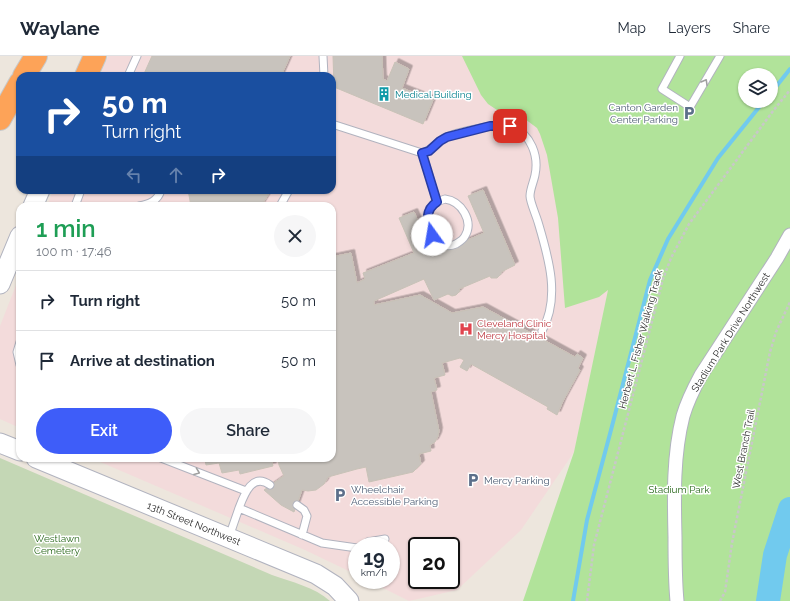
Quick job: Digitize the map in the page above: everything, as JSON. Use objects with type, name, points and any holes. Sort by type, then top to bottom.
[{"type":"highway","points":[[26,72],[36,56]]},
{"type":"highway","points":[[88,72],[95,56]]},
{"type":"highway","points":[[0,119],[16,90]]},
{"type":"main road","points":[[0,284],[16,246]]},
{"type":"main road","points":[[0,442],[16,449]]},
{"type":"main road","name":"13th Street Northwest","points":[[46,462],[316,574],[329,581],[347,599]]},
{"type":"street","name":"Stadium Park Drive Northwest","points":[[677,601],[674,516],[675,475],[678,440],[683,415],[691,394],[701,375],[778,258],[790,236]]},
{"type":"lane","points":[[130,72],[137,56]]},
{"type":"lane","points":[[323,56],[324,72]]},
{"type":"lane","points":[[680,56],[662,89],[690,107],[720,56]]},
{"type":"lane","points":[[336,125],[422,153],[429,151],[447,137],[490,126],[510,126],[521,132],[528,140],[536,162],[536,173],[530,196],[543,239],[552,286],[550,314],[542,331]]},
{"type":"lane","points":[[422,153],[437,202]]},
{"type":"lane","points":[[150,202],[155,200],[160,194]]},
{"type":"lane","points":[[445,199],[452,201],[459,205],[466,215],[468,224],[467,233],[462,240],[454,245],[445,246],[441,244],[434,238],[430,231],[427,223],[428,215],[431,206],[437,202],[445,199]]},
{"type":"lane","points":[[171,462],[246,492]]},
{"type":"lane","points":[[228,537],[239,508],[250,486],[258,482],[265,482],[270,485]]},
{"type":"lane","points":[[297,505],[304,510],[307,516],[302,535]]},
{"type":"lane","points":[[239,508],[327,544],[348,547]]},
{"type":"path","name":"Herbert L. Fisher Walking Track","points":[[587,601],[594,545],[663,279],[671,258],[689,224],[790,90]]},
{"type":"path","name":"West Branch Trail","points":[[720,601],[725,592],[732,543],[770,352],[776,332],[790,302]]},
{"type":"shaded area","name":"Cleveland Clinic Mercy Hospital","points":[[108,56],[558,56],[626,205],[574,452],[521,530],[460,587],[460,537],[408,537],[408,589],[458,589],[457,590],[409,601],[385,589],[400,589],[400,537],[348,537],[348,571],[305,550],[100,462],[336,462],[336,202],[48,202],[52,194],[336,194],[336,72],[102,72]]},
{"type":"shaded area","points":[[16,285],[16,426],[0,419],[0,326]]},
{"type":"green space","name":"Stadium Park","points":[[462,56],[790,56],[790,601],[523,601],[574,452],[608,290],[599,297],[565,308],[558,218],[547,155],[540,134],[537,128],[525,119],[515,114],[497,110],[488,104],[481,95]]},
{"type":"green space","name":"Westlawn Cemetery","points":[[0,458],[272,575],[310,588],[330,601],[0,601]]},
{"type":"building","points":[[152,56],[290,56],[283,72],[145,72]]},
{"type":"building","name":"Medical Building","points":[[333,56],[382,56],[383,79],[387,81],[395,62],[409,69],[402,88],[433,100],[423,124],[336,88],[336,72],[334,72]]},
{"type":"building","name":"Cleveland Clinic Mercy Hospital","points":[[483,190],[515,265],[501,272],[497,278],[491,278],[490,276],[459,289],[460,291],[456,295],[452,296],[448,294],[434,300],[424,279],[374,301],[374,305],[420,295],[452,313],[483,307],[575,357],[577,354],[583,358],[578,368],[580,370],[557,415],[547,409],[548,407],[471,364],[467,371],[460,367],[464,360],[460,358],[442,363],[445,375],[434,378],[437,390],[431,392],[439,431],[438,436],[435,442],[430,445],[431,451],[419,454],[421,464],[413,472],[369,482],[366,467],[357,469],[328,477],[324,484],[316,490],[302,490],[294,512],[281,505],[264,490],[284,476],[279,462],[336,462],[336,256],[351,253],[357,283],[365,279],[363,273],[414,253],[399,218],[414,212],[433,255],[484,233],[468,196]]},
{"type":"building","points":[[189,194],[268,194],[264,202],[190,202]]},
{"type":"building","points":[[205,462],[272,462],[273,466],[240,474],[239,470],[222,473],[219,463],[206,465]]},
{"type":"waterway","points":[[778,84],[790,69]]},
{"type":"waterway","points":[[573,601],[587,520],[650,280],[668,239],[718,158],[758,108]]},
{"type":"waterway","points":[[768,601],[775,555],[790,509]]},
{"type":"place","name":"Medical Building","points":[[384,94]]},
{"type":"place","name":"Canton Garden Center Parking","points":[[689,113]]},
{"type":"place","name":"Cleveland Clinic Mercy Hospital","points":[[466,329]]},
{"type":"place","name":"Mercy Parking","points":[[473,480]]},
{"type":"place","name":"Wheelchair Accessible Parking","points":[[340,495]]},
{"type":"route","points":[[432,235],[428,227],[427,219],[431,206],[437,202],[422,153],[429,151],[447,137],[490,126],[510,126]]}]
